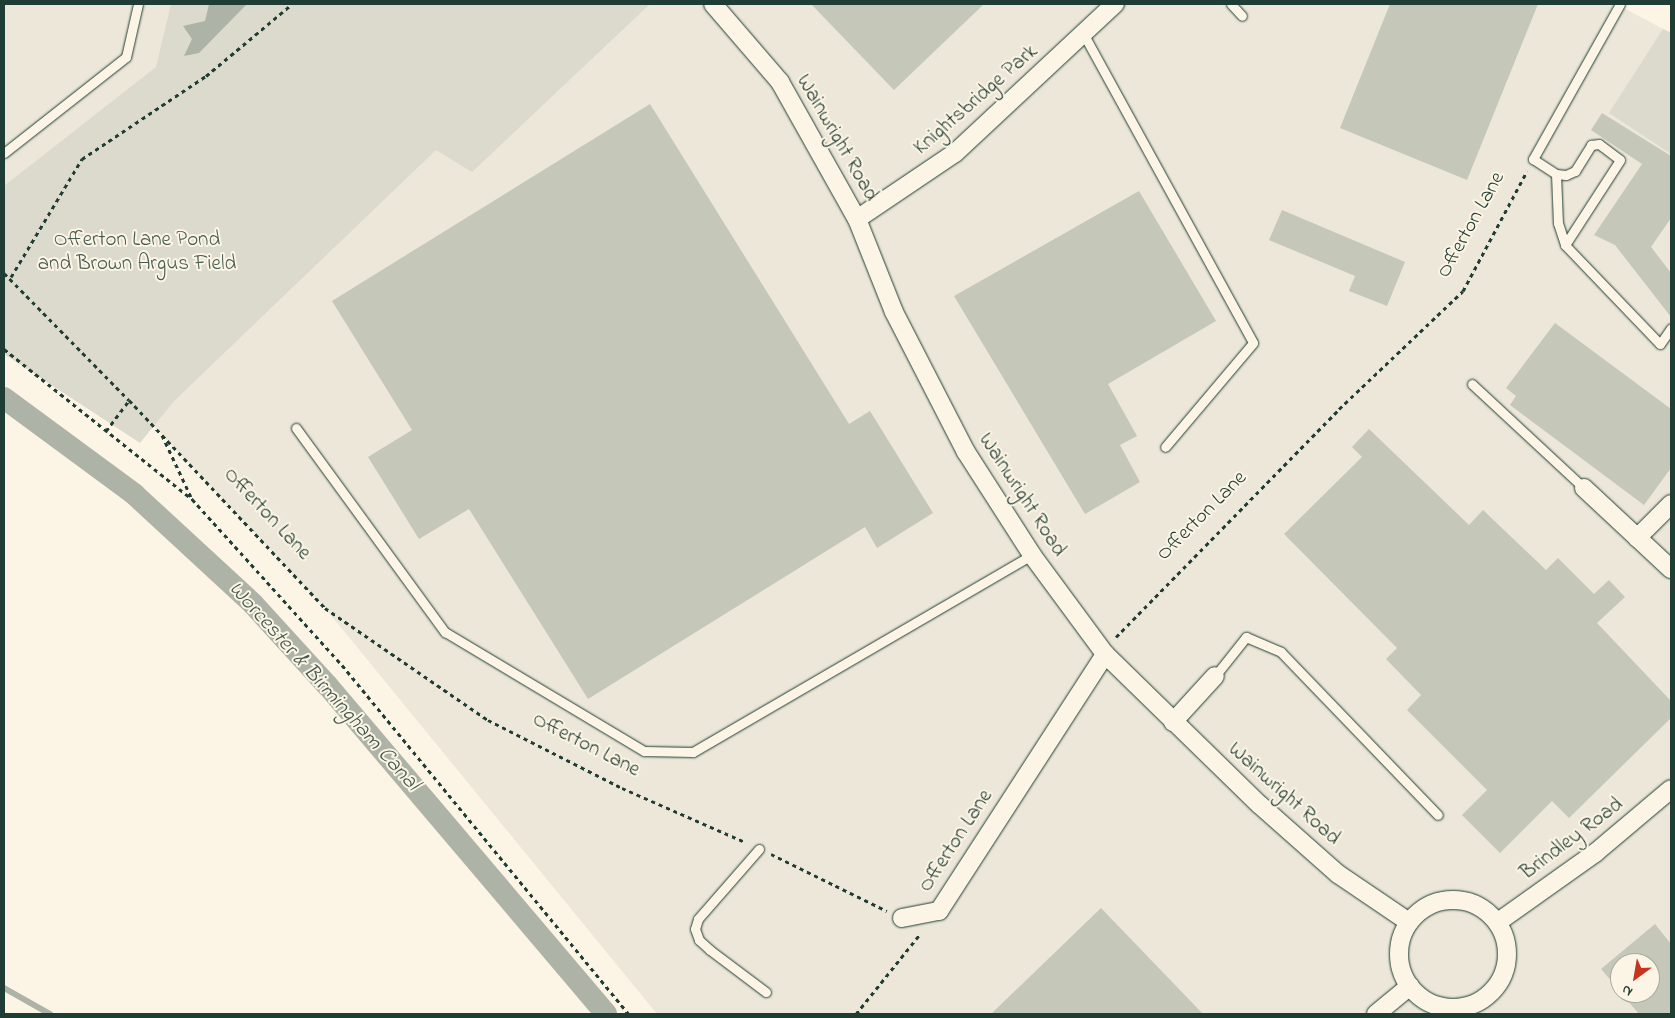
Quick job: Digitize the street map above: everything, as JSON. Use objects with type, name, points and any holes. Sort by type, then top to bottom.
[{"type":"street","name":"Wainwright Road","points":[[713,4],[780,82],[858,219],[894,312],[966,452],[1032,555],[1105,654],[1173,722],[1338,874],[1409,922]]},
{"type":"street","name":"Knightsbridge Park","points":[[858,219],[955,152],[1084,36],[1115,4]]},
{"type":"street","points":[[1584,488],[1671,569]]},
{"type":"street","points":[[1637,538],[1671,504]]},
{"type":"street","name":"Offerton Lane","points":[[902,918],[939,911],[1105,654]]},
{"type":"street","points":[[1173,722],[1215,676]]},
{"type":"street","name":"Brindley Road","points":[[1498,922],[1595,853],[1671,790]]},
{"type":"street","points":[[1454,899],[1471,902],[1498,922],[1508,954],[1505,972],[1497,987],[1471,1010],[1436,1006],[1422,998],[1410,986],[1402,971],[1399,954],[1401,937],[1409,922],[1421,910],[1437,902],[1454,899]]},
{"type":"street","points":[[1376,1014],[1410,986]]},
{"type":"lane","points":[[4,152],[126,57],[138,4]]},
{"type":"lane","points":[[1232,4],[1242,16]]},
{"type":"lane","name":"Offerton Lane","points":[[1533,159],[1620,4]]},
{"type":"lane","points":[[1084,36],[1253,343],[1166,447]]},
{"type":"lane","points":[[1533,159],[1556,174],[1566,175],[1575,171],[1591,145],[1599,144],[1620,160],[1565,245]]},
{"type":"lane","points":[[1556,174],[1558,223],[1565,245],[1660,344],[1671,328]]},
{"type":"lane","points":[[1472,384],[1584,488]]},
{"type":"lane","points":[[296,428],[444,632],[644,751],[693,752],[1032,555]]},
{"type":"lane","points":[[1215,676],[1246,637],[1281,652],[1438,815]]},
{"type":"lane","points":[[759,849],[698,919],[694,929],[699,940],[710,950],[766,992]]},
{"type":"path","points":[[11,277],[82,159],[206,76],[292,4]]},
{"type":"path","name":"Offerton Lane","points":[[1105,654],[1119,633],[1339,409],[1463,291],[1533,159]]},
{"type":"path","name":"Offerton Lane","points":[[4,273],[11,277],[129,400],[325,608],[488,720],[622,788],[759,849],[902,918]]},
{"type":"path","points":[[4,349],[192,499],[342,665],[629,1014]]},
{"type":"path","points":[[106,431],[129,400]]},
{"type":"path","points":[[160,433],[192,499]]},
{"type":"path","points":[[856,1014],[939,911]]},
{"type":"shaded area","points":[[4,4],[1616,4],[1671,33],[1671,1014],[657,1014],[325,608],[129,400],[4,273]]},
{"type":"shaded area","points":[[209,4],[247,4],[199,53],[184,56],[192,39],[183,26],[205,21]]},
{"type":"green space","name":"Offerton Lane Pond and Brown Argus Field","points":[[171,4],[650,4],[472,172],[436,150],[174,401],[140,443],[4,354],[4,186],[156,67]]},
{"type":"green space","points":[[1663,29],[1671,33],[1671,154],[1609,113]]},
{"type":"building","points":[[811,4],[984,4],[894,90]]},
{"type":"building","points":[[1390,4],[1538,4],[1467,180],[1340,128]]},
{"type":"building","points":[[650,104],[849,424],[870,411],[933,513],[877,548],[865,527],[588,699],[469,509],[419,539],[368,457],[412,430],[332,301]]},
{"type":"building","points":[[1602,113],[1671,156],[1671,218],[1651,247],[1671,273],[1671,317],[1615,245],[1594,235],[1642,164],[1591,130]]},
{"type":"building","points":[[1139,191],[1216,321],[1108,384],[1137,436],[1120,445],[1140,482],[1085,514],[954,296]]},
{"type":"building","points":[[1282,210],[1405,262],[1387,306],[1349,291],[1355,276],[1269,240]]},
{"type":"building","points":[[1555,323],[1671,409],[1671,468],[1644,505],[1510,405],[1516,396],[1506,388]]},
{"type":"building","points":[[1369,429],[1469,525],[1483,510],[1546,570],[1558,558],[1594,594],[1609,580],[1625,597],[1597,623],[1671,701],[1671,718],[1569,818],[1552,801],[1500,853],[1462,815],[1487,790],[1407,710],[1421,695],[1386,659],[1397,648],[1284,534],[1362,457],[1352,447]]},
{"type":"building","points":[[1101,908],[1203,1014],[991,1014]]},
{"type":"building","points":[[1655,924],[1671,944],[1671,1014],[1639,1014],[1630,1003],[1660,1003],[1660,953],[1620,953]]},
{"type":"building","points":[[1610,962],[1610,979],[1601,969]]},
{"type":"waterway","name":"Worcester & Birmingham Canal","points":[[4,398],[134,494],[253,604],[328,686],[606,1014]]},
{"type":"waterway","points":[[4,988],[50,1014]]}]
